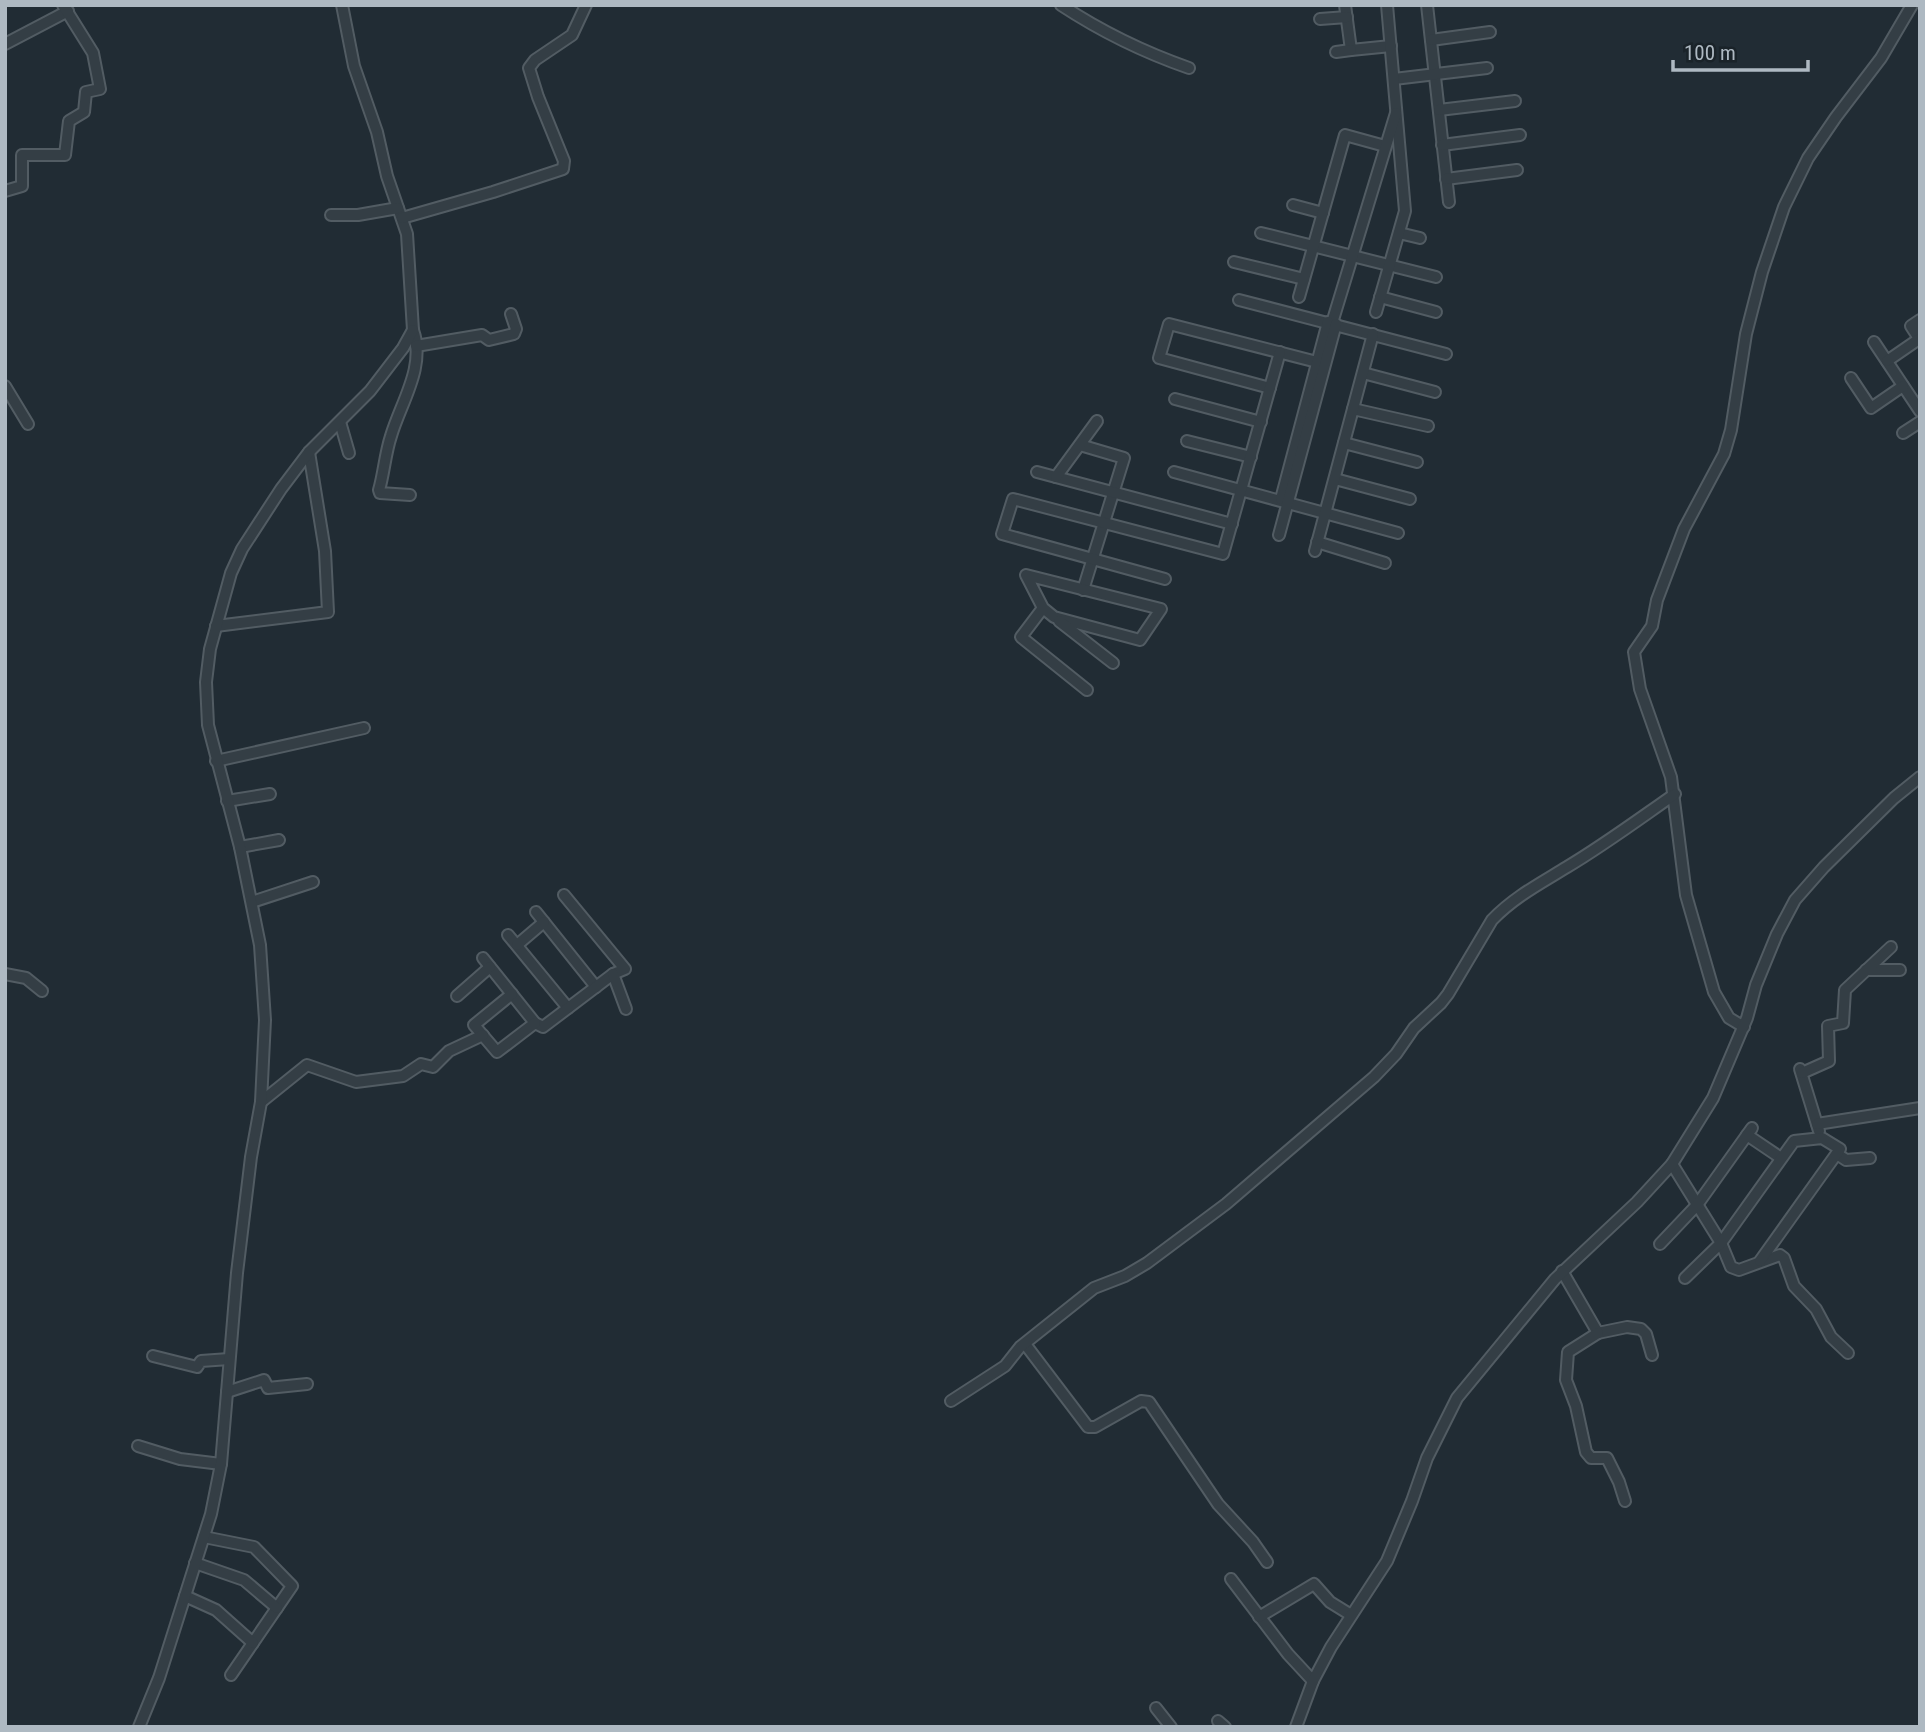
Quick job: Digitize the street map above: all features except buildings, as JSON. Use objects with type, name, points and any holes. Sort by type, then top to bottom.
[{"type":"street","points":[[342,5],[354,66],[374,122],[387,176],[407,234],[416,346],[412,381],[390,436],[379,490],[380,493],[410,495]]},
{"type":"street","points":[[331,215],[400,213],[493,192],[563,169],[564,161],[529,68],[535,60],[572,34],[586,5]]},
{"type":"street","points":[[1061,5],[1116,38],[1189,68]]},
{"type":"street","points":[[1376,312],[1405,211],[1387,5]]},
{"type":"street","points":[[1428,5],[1449,202]]},
{"type":"street","points":[[1744,1027],[1729,1018],[1714,992],[1686,895],[1675,794],[1663,750],[1640,689],[1634,653],[1652,626],[1657,600],[1684,529],[1724,454],[1731,430],[1746,334],[1762,272],[1784,207],[1808,158],[1881,58],[1912,5]]},
{"type":"street","points":[[5,44],[66,8],[95,56],[100,89],[86,92],[84,112],[69,121],[65,155],[22,155],[22,186],[5,191]]},
{"type":"street","points":[[1320,19],[1346,11],[1351,50]]},
{"type":"street","points":[[1431,40],[1490,33]]},
{"type":"street","points":[[1336,52],[1391,46]]},
{"type":"street","points":[[1394,79],[1487,68]]},
{"type":"street","points":[[1438,110],[1515,101]]},
{"type":"street","points":[[1284,500],[1351,255],[1397,107]]},
{"type":"street","points":[[1299,297],[1345,135],[1385,146]]},
{"type":"street","points":[[1443,145],[1520,135]]},
{"type":"street","points":[[1446,179],[1517,170]]},
{"type":"street","points":[[1293,205],[1323,213]]},
{"type":"street","points":[[1261,233],[1436,277]]},
{"type":"street","points":[[1399,233],[1420,238]]},
{"type":"street","points":[[1234,262],[1304,279]]},
{"type":"street","points":[[1380,297],[1436,312]]},
{"type":"street","points":[[1239,300],[1446,354]]},
{"type":"street","points":[[416,346],[482,335],[489,340],[514,334],[516,329],[512,314]]},
{"type":"street","points":[[1886,362],[1919,340],[1911,326],[1920,320]]},
{"type":"street","points":[[1279,535],[1284,500],[1317,362],[1332,323]]},
{"type":"street","points":[[1270,388],[1159,358],[1169,324],[1317,362]]},
{"type":"street","points":[[139,1727],[159,1678],[211,1514],[221,1464],[237,1273],[251,1157],[261,1102],[265,1004],[260,945],[240,847],[208,725],[206,691],[210,649],[236,559],[281,489],[309,452],[373,387],[403,348],[413,330]]},
{"type":"street","points":[[1373,334],[1316,547],[1385,563]]},
{"type":"street","points":[[1874,342],[1920,411]]},
{"type":"street","points":[[1165,579],[1002,534],[1013,499],[1223,554],[1280,352]]},
{"type":"street","points":[[1363,373],[1435,392]]},
{"type":"street","points":[[1851,378],[1871,408],[1903,386]]},
{"type":"street","points":[[5,386],[28,424]]},
{"type":"street","points":[[1175,399],[1261,422]]},
{"type":"street","points":[[1353,409],[1428,426]]},
{"type":"street","points":[[1056,477],[1097,421]]},
{"type":"street","points":[[340,422],[349,453]]},
{"type":"street","points":[[1903,433],[1920,422]]},
{"type":"street","points":[[1187,441],[1251,457]]},
{"type":"street","points":[[1344,443],[1416,462]]},
{"type":"street","points":[[1080,445],[1124,458],[1083,590]]},
{"type":"street","points":[[216,626],[328,612],[326,551],[309,452]]},
{"type":"street","points":[[1037,472],[1232,524]]},
{"type":"street","points":[[1174,472],[1398,533]]},
{"type":"street","points":[[1335,479],[1410,499]]},
{"type":"street","points":[[1054,617],[1140,640],[1161,609],[1026,575],[1043,608],[1054,617],[1113,663]]},
{"type":"street","points":[[1043,608],[1021,637],[1087,690]]},
{"type":"street","points":[[216,761],[364,728]]},
{"type":"street","points":[[1296,1727],[1313,1681],[1351,1615],[1387,1561],[1427,1458],[1457,1398],[1563,1271],[1637,1202],[1672,1164],[1713,1098],[1744,1027],[1756,985],[1777,934],[1795,900],[1850,841],[1920,777]]},
{"type":"street","points":[[227,801],[270,793]]},
{"type":"street","points":[[951,1401],[1005,1366],[1025,1343],[1096,1286],[1125,1276],[1158,1256],[1270,1167],[1374,1077],[1396,1054],[1414,1028],[1441,1003],[1492,919],[1501,910],[1675,794]]},
{"type":"street","points":[[240,847],[279,841]]},
{"type":"street","points":[[252,902],[313,881]]},
{"type":"street","points":[[457,996],[487,962],[535,1023],[543,1027],[613,974],[625,968],[564,895]]},
{"type":"street","points":[[536,912],[596,987]]},
{"type":"street","points":[[517,946],[544,922]]},
{"type":"street","points":[[508,935],[568,1008]]},
{"type":"street","points":[[1822,1138],[1801,1070],[1829,1061],[1828,1026],[1843,1023],[1845,990],[1891,947]]},
{"type":"street","points":[[1866,970],[1899,970]]},
{"type":"street","points":[[5,974],[23,976],[42,990]]},
{"type":"street","points":[[613,974],[626,1009]]},
{"type":"street","points":[[512,994],[474,1025],[497,1052],[535,1023]]},
{"type":"street","points":[[261,1102],[307,1065],[356,1082],[403,1076],[421,1064],[433,1067],[449,1051],[483,1035]]},
{"type":"street","points":[[1817,1124],[1920,1108]]},
{"type":"street","points":[[1660,1244],[1697,1205],[1749,1132],[1781,1158]]},
{"type":"street","points":[[1685,1278],[1721,1243],[1794,1141],[1822,1138],[1840,1149],[1760,1261]]},
{"type":"street","points":[[1837,1154],[1846,1160],[1870,1158]]},
{"type":"street","points":[[1672,1164],[1721,1243],[1733,1270],[1780,1255],[1784,1258],[1794,1286],[1816,1309],[1831,1337],[1848,1353]]},
{"type":"street","points":[[1563,1271],[1598,1333]]},
{"type":"street","points":[[1625,1501],[1619,1482],[1606,1458],[1591,1458],[1586,1452],[1576,1406],[1566,1380],[1568,1352],[1598,1333],[1627,1327],[1641,1328],[1646,1334],[1652,1355]]},
{"type":"street","points":[[1025,1343],[1088,1427],[1096,1427],[1141,1401],[1149,1402],[1218,1504],[1253,1542],[1267,1562]]},
{"type":"street","points":[[153,1356],[197,1367],[201,1361],[229,1359]]},
{"type":"street","points":[[227,1392],[264,1380],[268,1388],[307,1384]]},
{"type":"street","points":[[138,1446],[180,1459],[221,1464]]},
{"type":"street","points":[[204,1536],[246,1544],[264,1554],[292,1586],[231,1675]]},
{"type":"street","points":[[195,1563],[244,1580],[277,1608]]},
{"type":"street","points":[[1231,1579],[1288,1654],[1313,1681]]},
{"type":"street","points":[[1259,1617],[1314,1584],[1330,1602],[1351,1615]]},
{"type":"street","points":[[185,1595],[216,1610],[253,1643]]},
{"type":"street","points":[[1156,1708],[1171,1727]]}]
